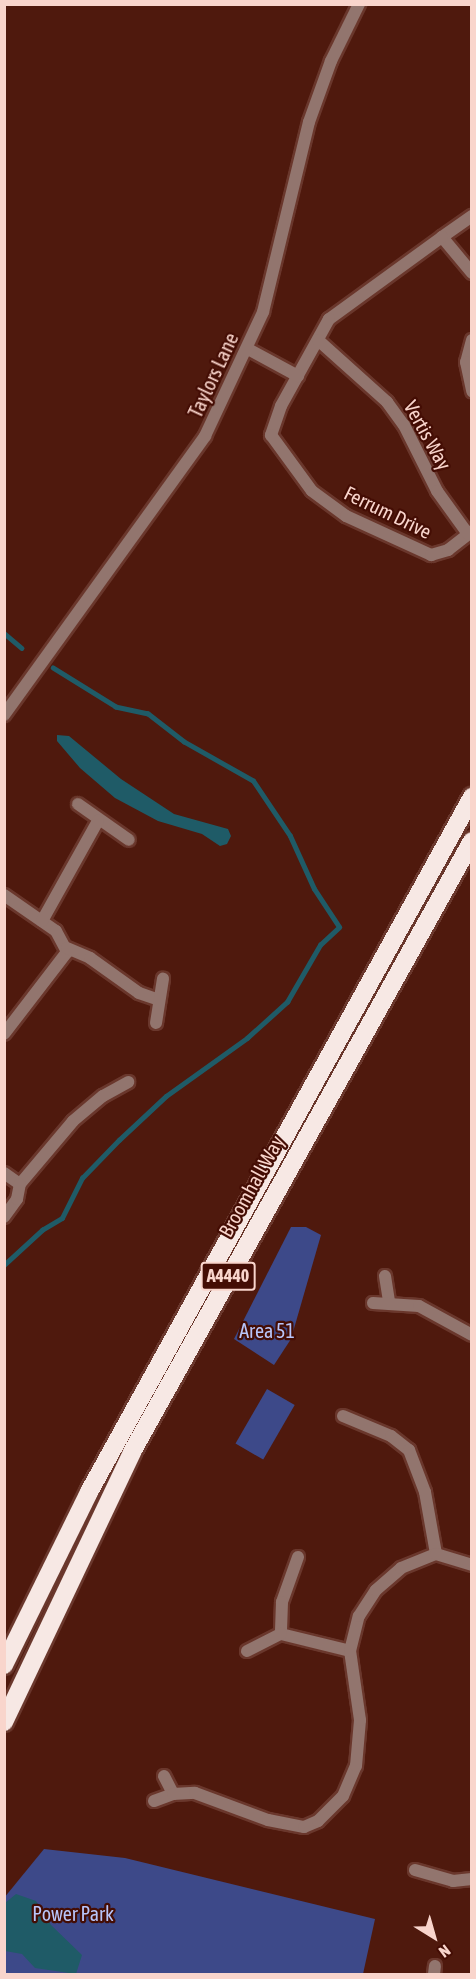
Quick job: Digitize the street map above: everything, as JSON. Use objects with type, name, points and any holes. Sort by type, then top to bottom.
[{"type":"highway","name":"Broomhall Way","points":[[4,1665],[95,1482],[471,797]]},
{"type":"highway","name":"Broomhall Way","points":[[4,1722],[132,1452],[471,841]]},
{"type":"street","name":"Taylors Lane","points":[[4,716],[175,482],[205,436],[248,349],[263,312],[309,122],[331,61],[359,4]]},
{"type":"street","name":"Ferrum Drive","points":[[470,533],[448,550],[431,555],[330,507],[312,490],[272,435],[298,376],[329,319],[471,216]]},
{"type":"street","points":[[442,237],[471,273]]},
{"type":"street","name":"Vertis Way","points":[[318,340],[387,402],[404,425],[437,491],[470,533]]},
{"type":"street","points":[[471,340],[466,362],[471,391]]},
{"type":"street","points":[[248,349],[298,376]]},
{"type":"street","points":[[78,804],[98,821],[129,840]]},
{"type":"street","points":[[42,921],[98,821]]},
{"type":"street","points":[[4,895],[56,931],[67,948],[90,958],[139,993],[159,999]]},
{"type":"street","points":[[4,1034],[66,956],[67,948]]},
{"type":"street","points":[[156,1023],[164,979]]},
{"type":"street","points":[[4,1216],[17,1199],[20,1184],[73,1121],[103,1096],[128,1082]]},
{"type":"street","points":[[4,1173],[20,1184]]},
{"type":"street","points":[[385,1276],[389,1302]]},
{"type":"street","points":[[373,1303],[389,1302],[419,1306],[471,1335]]},
{"type":"street","points":[[343,1416],[391,1436],[410,1450],[425,1492],[436,1554]]},
{"type":"street","points":[[154,1801],[173,1794],[195,1793],[298,1826],[318,1821],[343,1796],[356,1766],[360,1720],[350,1651],[359,1616],[376,1590],[401,1568],[436,1554],[471,1565]]},
{"type":"street","points":[[280,1634],[282,1602],[298,1557]]},
{"type":"street","points":[[248,1651],[280,1634],[350,1651]]},
{"type":"street","points":[[164,1776],[173,1794]]},
{"type":"street","points":[[415,1870],[453,1881],[471,1880]]},
{"type":"green space","name":"Area 51","points":[[291,1227],[306,1227],[321,1235],[291,1339],[274,1365],[234,1339]]},
{"type":"green space","points":[[267,1389],[295,1405],[263,1460],[236,1444]]},
{"type":"green space","name":"Power Park","points":[[44,1849],[125,1858],[375,1919],[363,1974],[5,1974],[4,1898]]},
{"type":"shaded area","points":[[57,735],[69,736],[121,779],[174,814],[228,829],[231,836],[227,844],[220,846],[202,834],[158,821],[115,798],[80,768],[57,741]]},
{"type":"shaded area","points":[[16,1894],[36,1901],[51,1925],[82,1955],[76,1974],[35,1968],[22,1954],[5,1951],[5,1903]]},
{"type":"waterway","points":[[4,633],[22,648]]},
{"type":"waterway","points":[[4,1265],[42,1230],[62,1218],[82,1178],[166,1096],[247,1038],[287,1002],[320,945],[339,927],[314,889],[290,836],[253,781],[184,742],[148,714],[116,707],[53,668]]}]
